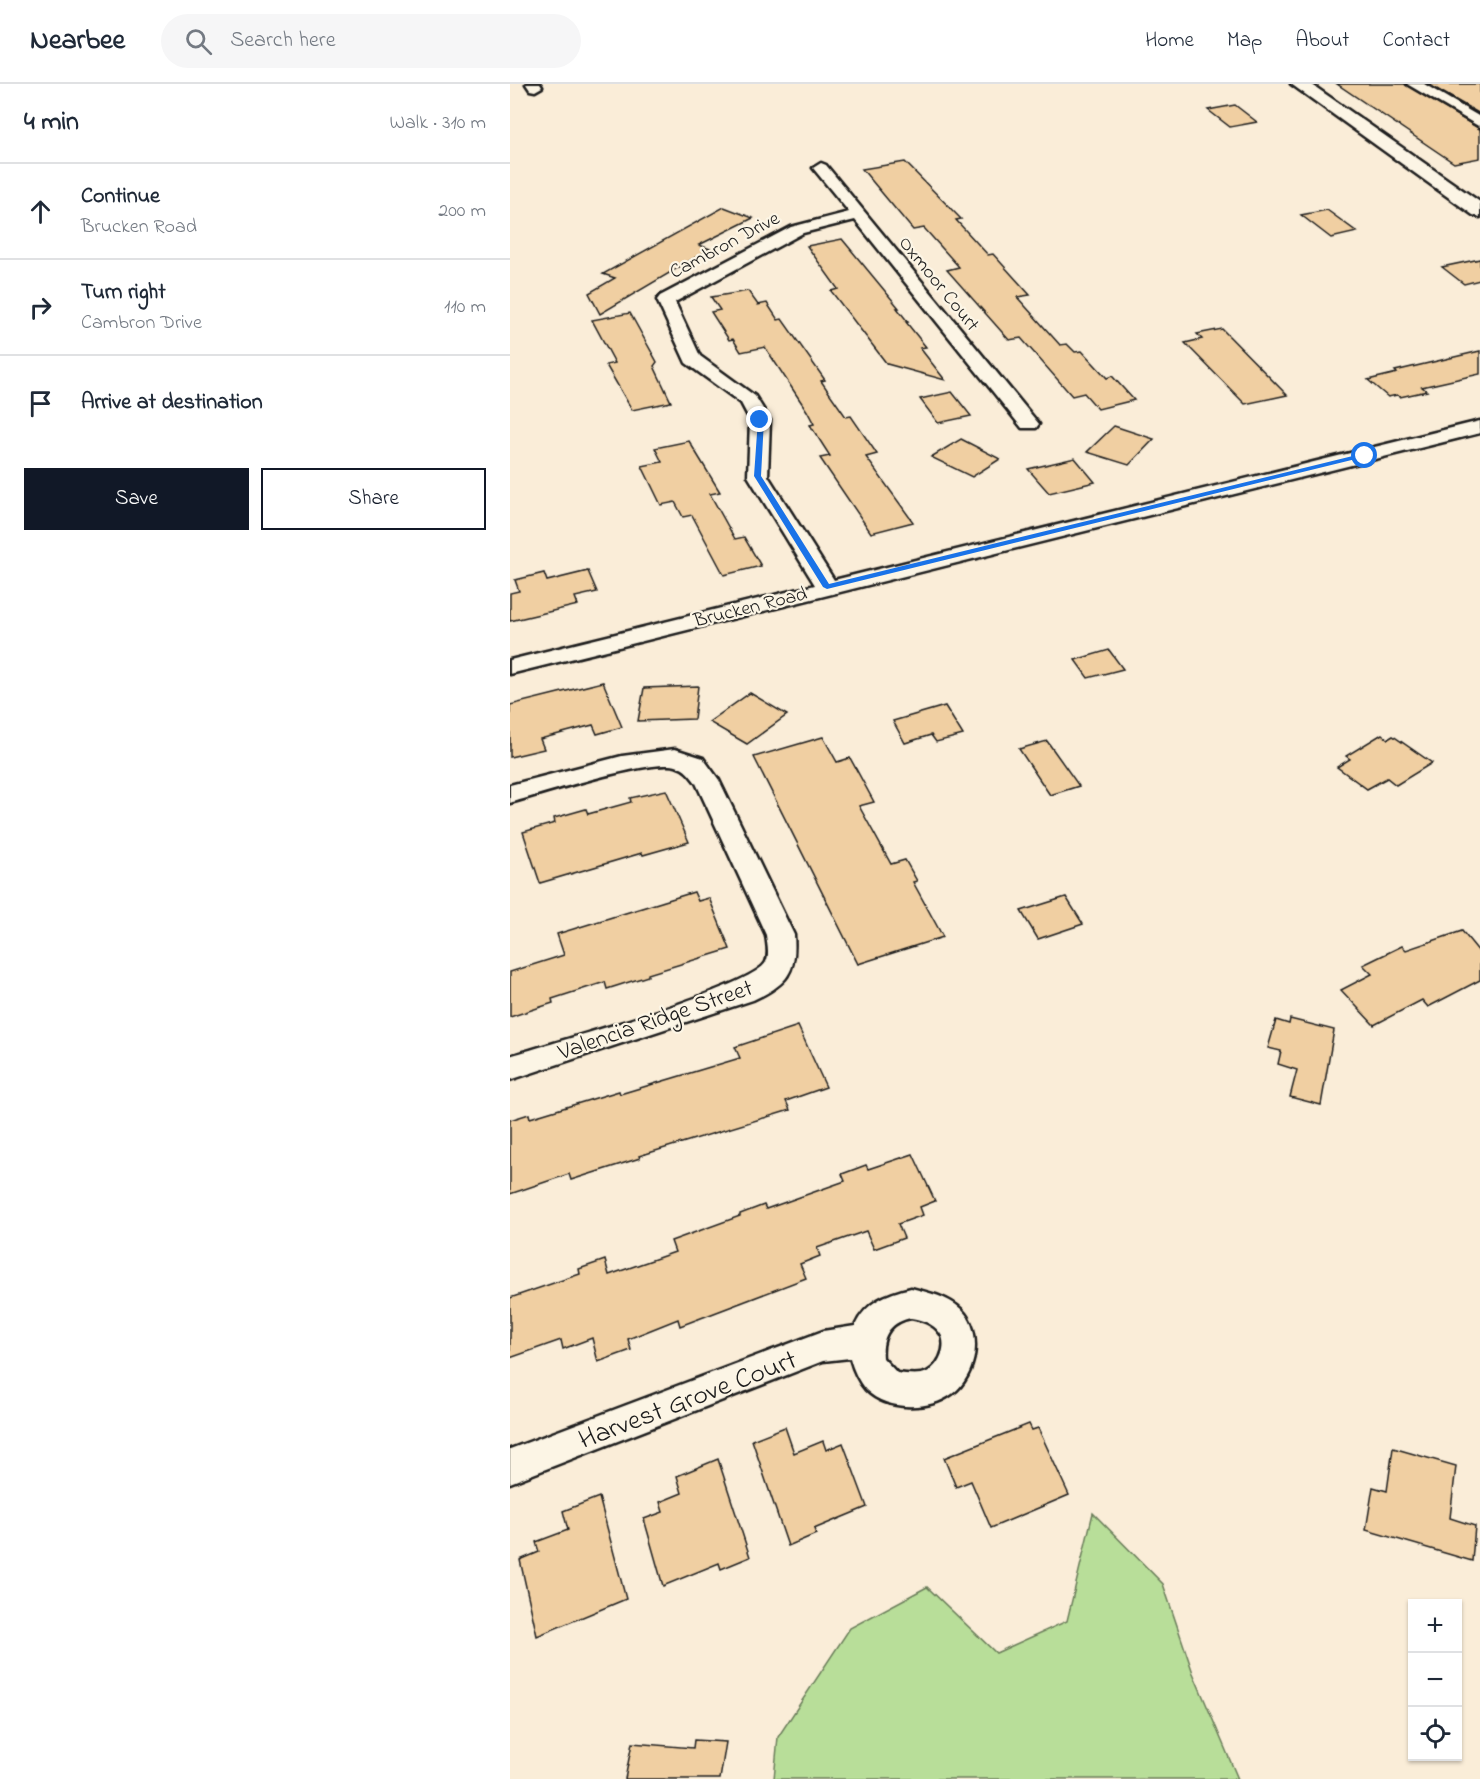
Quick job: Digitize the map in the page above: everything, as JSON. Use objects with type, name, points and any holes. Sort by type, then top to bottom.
[{"type":"street","points":[[1300,84],[1480,211]]},
{"type":"street","points":[[1414,84],[1480,123]]},
{"type":"street","name":"Oxmoor Court","points":[[821,168],[1029,424]]},
{"type":"street","name":"Cambron Drive","points":[[827,587],[758,476],[760,420],[748,400],[692,359],[666,300],[797,230],[857,215]]},
{"type":"street","name":"Brucken Road","points":[[510,667],[1480,427]]},
{"type":"street","name":"Valencia Ridge Street","points":[[510,794],[622,764],[655,758],[675,757],[694,764],[707,780],[780,935],[782,956],[775,971],[758,985],[726,999],[510,1068]]},
{"type":"street","name":"Harvest Grove Court","points":[[510,1466],[823,1346],[866,1340]]},
{"type":"green space","points":[[1093,1513],[1163,1584],[1193,1673],[1238,1779],[774,1779],[778,1737],[850,1628],[927,1587],[996,1653],[1067,1621]]},
{"type":"building","points":[[1337,84],[1405,84],[1480,129],[1480,158],[1454,163]]},
{"type":"building","points":[[1428,84],[1480,84],[1480,114]]},
{"type":"building","points":[[1235,105],[1257,122],[1230,127],[1208,110]]},
{"type":"building","points":[[905,162],[961,219],[956,220],[988,255],[993,254],[1030,295],[1017,297],[1060,345],[1067,344],[1075,352],[1082,351],[1107,378],[1112,376],[1134,400],[1098,409],[1084,393],[1072,396],[1021,338],[1009,340],[947,270],[959,267],[924,228],[913,230],[862,169]]},
{"type":"building","points":[[724,207],[753,218],[699,245],[710,249],[600,314],[589,293],[615,278],[603,274]]},
{"type":"building","points":[[1327,210],[1357,232],[1331,238],[1301,215]]},
{"type":"building","points":[[842,239],[899,308],[897,308],[908,322],[906,322],[926,347],[920,348],[945,380],[887,364],[831,291],[838,289],[807,246]]},
{"type":"building","points":[[1480,259],[1480,280],[1464,284],[1442,267]]},
{"type":"building","points":[[748,291],[758,305],[767,303],[778,320],[782,319],[825,380],[821,381],[846,417],[851,416],[877,454],[866,457],[913,522],[871,533],[820,458],[830,456],[810,425],[814,424],[807,411],[765,347],[741,352],[733,339],[729,340],[711,312],[720,310],[711,297]]},
{"type":"building","points":[[630,313],[657,362],[654,366],[671,402],[632,410],[606,365],[615,363],[592,320]]},
{"type":"building","points":[[1222,329],[1287,395],[1245,404],[1185,343],[1202,339],[1197,334]]},
{"type":"building","points":[[1480,351],[1480,374],[1422,387],[1427,391],[1400,397],[1397,395],[1388,397],[1368,380],[1397,373],[1395,371]]},
{"type":"building","points":[[952,392],[971,416],[938,423],[920,399]]},
{"type":"building","points":[[1114,426],[1154,439],[1129,465],[1087,452]]},
{"type":"building","points":[[961,439],[1000,459],[972,477],[931,457]]},
{"type":"building","points":[[689,441],[720,492],[710,494],[735,539],[744,537],[761,566],[724,575],[692,515],[683,517],[675,502],[661,505],[642,466],[662,462],[655,448]]},
{"type":"building","points":[[1075,458],[1095,482],[1049,493],[1028,469]]},
{"type":"building","points":[[588,571],[597,592],[575,597],[578,605],[510,621],[510,593],[519,591],[515,580],[544,573],[547,581]]},
{"type":"building","points":[[1109,650],[1123,669],[1088,678],[1075,660]]},
{"type":"building","points":[[603,682],[622,727],[597,734],[593,725],[540,739],[544,749],[510,757],[510,705]]},
{"type":"building","points":[[698,686],[694,719],[638,721],[644,688]]},
{"type":"building","points":[[750,693],[787,715],[747,744],[709,722]]},
{"type":"building","points":[[945,706],[963,735],[936,742],[931,735],[905,743],[893,721]]},
{"type":"building","points":[[1382,734],[1388,739],[1393,736],[1432,763],[1396,785],[1387,778],[1367,789],[1337,767],[1350,759],[1346,756]]},
{"type":"building","points":[[823,737],[837,762],[850,758],[874,802],[859,806],[891,864],[905,860],[917,881],[913,882],[943,937],[858,964],[754,757]]},
{"type":"building","points":[[1047,741],[1079,786],[1050,795],[1019,749]]},
{"type":"building","points":[[666,790],[689,842],[643,855],[642,853],[540,883],[523,832],[555,823],[554,818],[586,809],[588,814],[631,802],[630,798]]},
{"type":"building","points":[[694,892],[698,901],[709,898],[730,949],[607,989],[605,982],[552,999],[553,1003],[510,1017],[510,972],[564,955],[557,934]]},
{"type":"building","points":[[1066,897],[1083,924],[1038,939],[1021,911]]},
{"type":"building","points":[[1462,931],[1480,953],[1480,980],[1428,1007],[1422,1000],[1374,1025],[1341,990],[1372,974],[1363,965],[1402,946],[1406,950]]},
{"type":"building","points":[[1290,1019],[1334,1030],[1321,1105],[1290,1097],[1297,1070],[1278,1064],[1281,1051],[1268,1048],[1276,1020],[1289,1024]]},
{"type":"building","points":[[798,1026],[826,1087],[786,1101],[790,1110],[639,1156],[640,1158],[571,1180],[569,1174],[510,1194],[510,1120],[529,1114],[530,1118],[619,1091],[620,1094],[740,1058],[735,1047]]},
{"type":"building","points":[[913,1154],[935,1201],[920,1207],[923,1215],[898,1224],[904,1238],[874,1249],[866,1231],[817,1248],[820,1256],[800,1264],[806,1278],[680,1326],[678,1319],[628,1339],[631,1350],[598,1362],[592,1338],[563,1349],[561,1340],[510,1358],[510,1298],[580,1274],[579,1269],[605,1260],[609,1275],[675,1252],[671,1241],[764,1205],[766,1209],[845,1181],[842,1174],[866,1165],[868,1169]]},
{"type":"building","points":[[1029,1424],[1032,1430],[1038,1428],[1069,1495],[991,1528],[971,1481],[956,1487],[944,1458]]},
{"type":"building","points":[[785,1427],[794,1453],[823,1441],[826,1450],[843,1443],[867,1507],[814,1529],[816,1534],[788,1546],[752,1440]]},
{"type":"building","points":[[1393,1448],[1456,1466],[1450,1518],[1475,1526],[1472,1561],[1366,1530],[1373,1487],[1387,1491]]},
{"type":"building","points":[[718,1459],[750,1557],[721,1569],[719,1563],[663,1586],[644,1519],[663,1512],[660,1502],[682,1493],[677,1476]]},
{"type":"building","points":[[599,1497],[626,1599],[537,1636],[520,1560],[539,1552],[536,1542],[568,1530],[563,1511]]},
{"type":"building","points":[[694,1740],[726,1742],[720,1779],[625,1779],[632,1743],[693,1748]]},
{"type":"route","points":[[760,420],[758,476],[827,587],[1365,456]]}]
